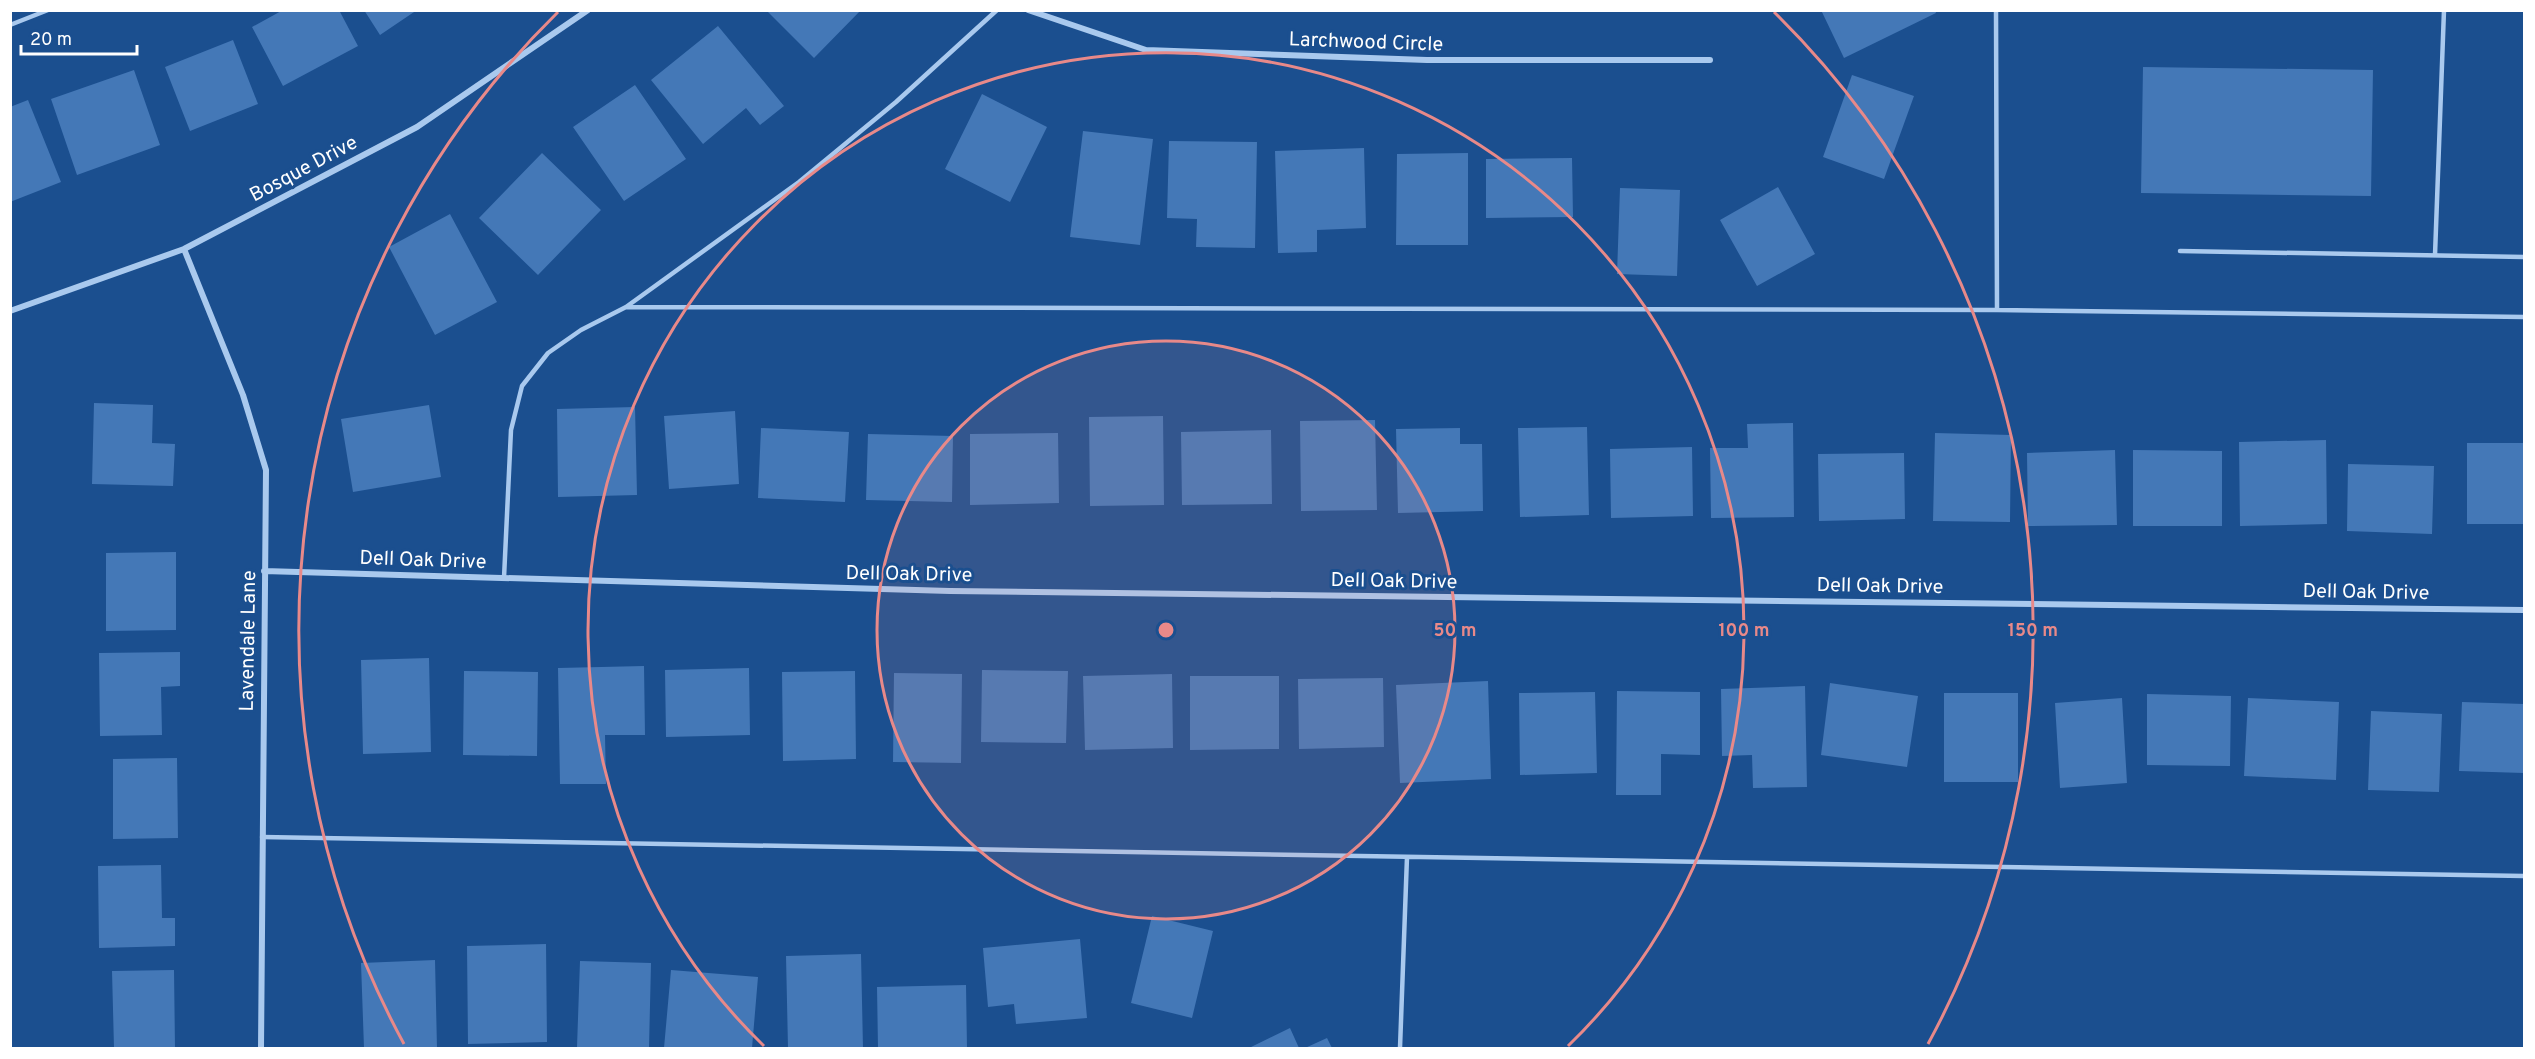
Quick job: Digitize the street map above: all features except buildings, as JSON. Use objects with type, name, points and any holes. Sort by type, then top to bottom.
[{"type":"street","name":"Bosque Drive","points":[[10,311],[184,249],[417,127],[588,10]]},
{"type":"street","name":"Larchwood Circle","points":[[1028,10],[1146,50],[1427,60],[1710,60]]},
{"type":"street","name":"Lavendale Lane","points":[[184,249],[243,395],[266,470],[261,1048]]},
{"type":"street","name":"Dell Oak Drive","points":[[264,571],[950,591],[2524,610]]},
{"type":"lane","points":[[10,25],[48,10]]},
{"type":"lane","points":[[504,578],[511,430],[522,386],[548,353],[581,330],[626,307],[799,182],[896,102],[997,10]]},
{"type":"lane","points":[[1996,10],[1996,310]]},
{"type":"lane","points":[[2435,255],[2444,10]]},
{"type":"lane","points":[[2180,251],[2524,257]]},
{"type":"lane","points":[[626,307],[1996,310],[2524,317]]},
{"type":"lane","points":[[262,837],[2524,876]]},
{"type":"lane","points":[[1400,1048],[1407,857]]}]
